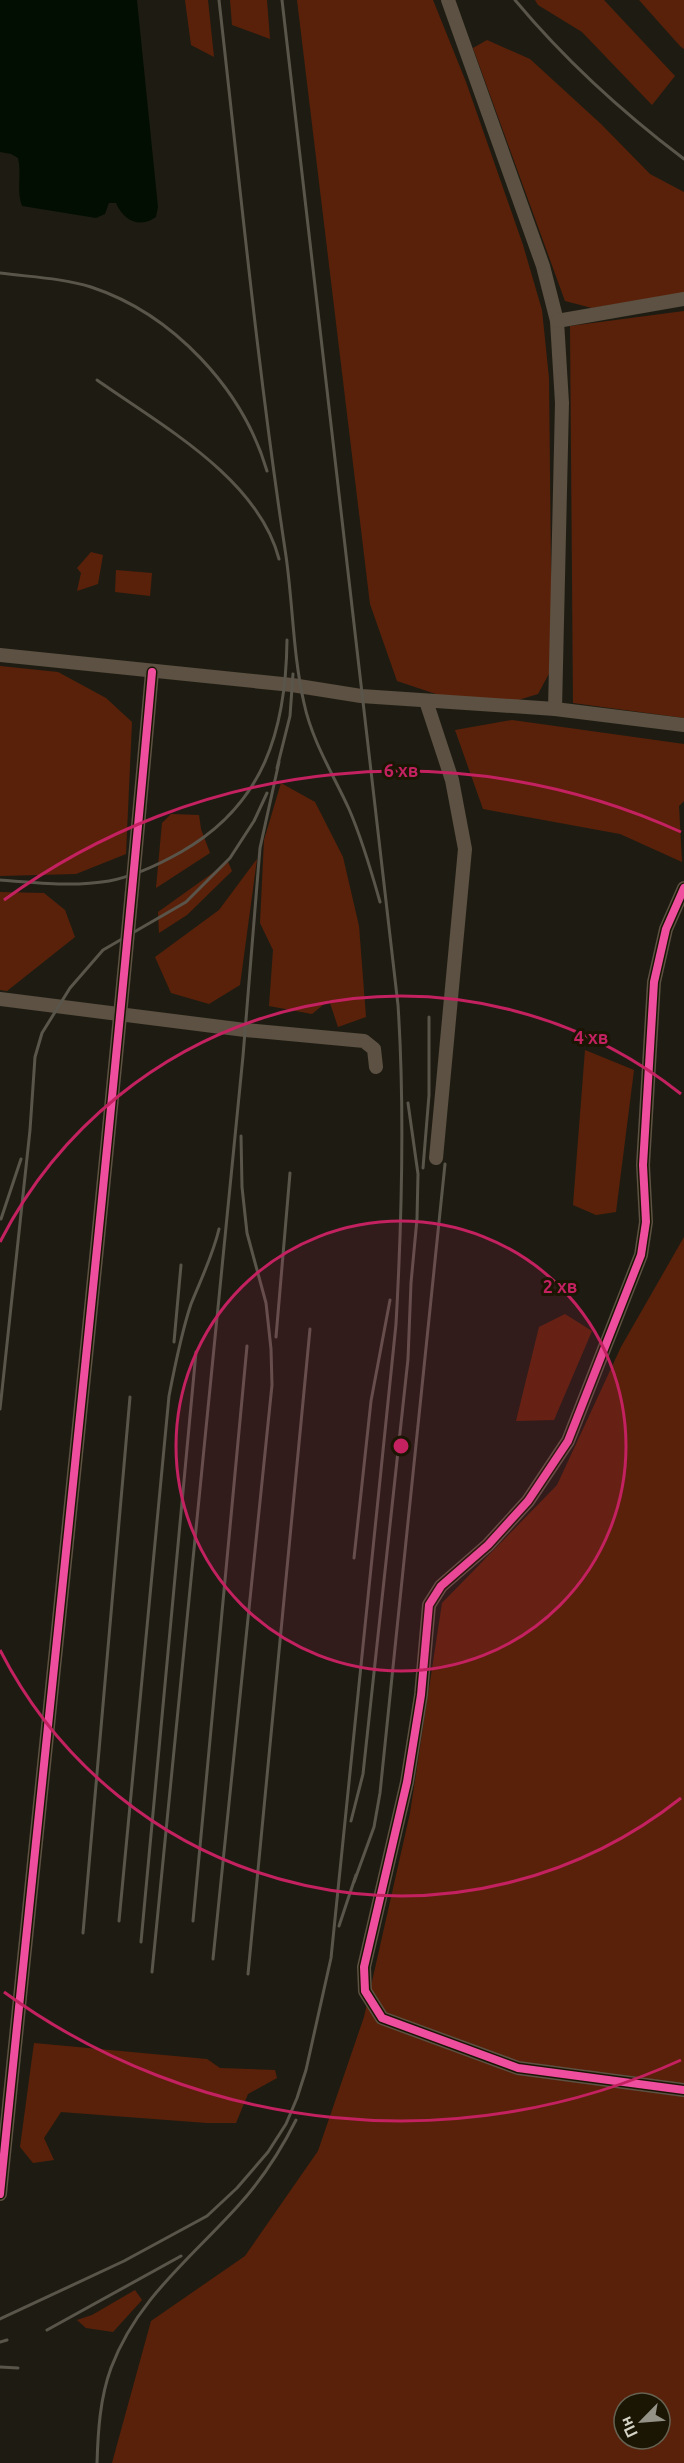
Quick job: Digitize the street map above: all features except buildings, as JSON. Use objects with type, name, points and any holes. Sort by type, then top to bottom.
[{"type":"street","points":[[448,0],[543,266],[557,321],[562,403],[555,709]]},
{"type":"street","points":[[557,321],[684,299]]},
{"type":"street","points":[[0,655],[426,701],[555,709],[684,725]]},
{"type":"street","points":[[0,2194],[121,1014],[152,672]]},
{"type":"street","points":[[426,701],[452,780],[465,849],[436,1158]]},
{"type":"street","points":[[684,888],[666,929],[654,982],[643,1165],[646,1222],[641,1255],[568,1441],[528,1501],[488,1545],[441,1586],[429,1605],[421,1695],[407,1782],[364,1967],[365,1991],[382,2018],[518,2068],[684,2090]]},
{"type":"street","points":[[0,999],[245,1030],[364,1041],[374,1048],[375,1067]]},
{"type":"shaded area","points":[[0,0],[137,0],[158,207],[156,217],[144,222],[132,221],[123,214],[116,203],[109,203],[105,214],[96,218],[22,206],[19,194],[18,158],[0,152]]},
{"type":"shaded area","points":[[185,0],[208,0],[214,57],[191,45]]},
{"type":"shaded area","points":[[230,0],[267,0],[270,39],[232,25]]},
{"type":"shaded area","points":[[297,0],[433,0],[466,82],[523,245],[542,310],[549,378],[552,668],[538,694],[515,701],[442,696],[397,681],[370,604]]},
{"type":"shaded area","points":[[535,0],[604,0],[675,76],[652,105],[582,32],[538,5]]},
{"type":"shaded area","points":[[639,0],[684,0],[684,49],[680,46]]},
{"type":"shaded area","points":[[487,40],[530,59],[601,124],[650,174],[684,192],[684,293],[592,308],[565,301],[473,48]]},
{"type":"shaded area","points":[[684,311],[684,718],[573,703],[570,326]]},
{"type":"shaded area","points":[[91,552],[103,555],[98,584],[77,591],[81,573],[77,568]]},
{"type":"shaded area","points":[[116,570],[152,573],[150,596],[115,592]]},
{"type":"shaded area","points":[[0,666],[58,672],[106,698],[132,722],[126,854],[76,874],[0,876]]},
{"type":"shaded area","points":[[512,720],[684,744],[684,801],[679,806],[682,862],[620,834],[483,809],[455,730]]},
{"type":"shaded area","points":[[281,783],[315,802],[343,857],[359,926],[366,1017],[338,1027],[329,1000],[312,1014],[269,1006],[273,950],[260,923],[264,840]]},
{"type":"shaded area","points":[[171,814],[199,815],[201,829],[210,853],[156,888],[162,823]]},
{"type":"shaded area","points":[[257,859],[240,985],[209,1004],[171,993],[155,957],[219,910]]},
{"type":"shaded area","points":[[228,862],[232,871],[187,915],[159,933],[158,912]]},
{"type":"shaded area","points":[[0,892],[44,893],[65,910],[75,937],[7,991],[0,990]]},
{"type":"shaded area","points":[[585,1050],[634,1070],[616,1212],[596,1215],[573,1205]]},
{"type":"shaded area","points":[[684,1237],[684,2463],[112,2463],[151,2321],[245,2256],[318,2151],[364,2017],[410,1813],[442,1603],[557,1485],[621,1347]]},
{"type":"shaded area","points":[[565,1314],[592,1331],[554,1420],[516,1421],[539,1327]]},
{"type":"shaded area","points":[[34,2043],[207,2059],[220,2068],[275,2070],[277,2078],[248,2094],[236,2123],[207,2123],[61,2112],[44,2138],[54,2160],[33,2163],[20,2147]]},
{"type":"shaded area","points":[[135,2290],[142,2300],[113,2332],[86,2328],[77,2320],[92,2315]]},
{"type":"railway","points":[[219,0],[258,348],[288,574],[300,685],[312,731],[354,820],[380,902]]},
{"type":"railway","points":[[0,2319],[124,2261],[207,2216],[237,2188],[268,2152],[286,2124],[297,2098],[306,2070],[331,1958],[396,1324],[401,1204],[401,1085],[398,1005],[282,0]]},
{"type":"railway","points":[[515,0],[554,44],[595,84],[638,123],[684,159]]},
{"type":"railway","points":[[0,273],[91,287],[121,299],[176,335],[201,358],[241,411],[256,441],[267,471]]},
{"type":"railway","points":[[97,380],[178,435],[229,479],[251,503],[268,530],[279,559]]},
{"type":"railway","points":[[0,880],[68,884],[119,879],[164,861],[209,833],[232,812],[251,788],[265,762],[282,704],[287,640]]},
{"type":"railway","points":[[277,768],[290,716],[293,674]]},
{"type":"railway","points":[[152,1972],[243,1056],[260,848],[279,762]]},
{"type":"railway","points":[[0,1409],[30,1130],[35,1057],[42,1033],[70,988],[103,950],[186,902],[230,858],[254,821],[267,793]]},
{"type":"railway","points":[[423,1168],[429,1095],[429,1017]]},
{"type":"railway","points":[[351,1821],[363,1774],[408,1359],[418,1174],[408,1103]]},
{"type":"railway","points":[[213,1959],[272,1385],[266,1303],[247,1233],[242,1187],[241,1136]]},
{"type":"railway","points":[[1,1219],[21,1159]]},
{"type":"railway","points":[[354,1882],[374,1827],[380,1793],[445,1164]]},
{"type":"railway","points":[[276,1337],[290,1173]]},
{"type":"railway","points":[[119,1921],[169,1396],[187,1315],[219,1229]]},
{"type":"railway","points":[[174,1342],[181,1265]]},
{"type":"railway","points":[[354,1558],[371,1401],[390,1300]]},
{"type":"railway","points":[[248,1974],[310,1329]]},
{"type":"railway","points":[[193,1921],[247,1346]]},
{"type":"railway","points":[[141,1942],[196,1352]]},
{"type":"railway","points":[[83,1933],[130,1397]]},
{"type":"railway","points":[[339,1926],[356,1875]]},
{"type":"railway","points":[[97,2463],[104,2391],[122,2343],[135,2321],[166,2282],[254,2187],[277,2155],[296,2120]]},
{"type":"railway","points":[[47,2330],[181,2256]]},
{"type":"railway","points":[[0,2342],[7,2340]]},
{"type":"railway","points":[[0,2367],[18,2368]]},
{"type":"cycle path","points":[[0,2194],[98,1243],[152,672]]},
{"type":"cycle path","points":[[684,888],[666,929],[654,982],[643,1165],[646,1222],[641,1255],[568,1441],[528,1501],[488,1545],[441,1586],[429,1605],[421,1695],[407,1782],[364,1967],[365,1991],[382,2018],[518,2068],[684,2090]]}]
